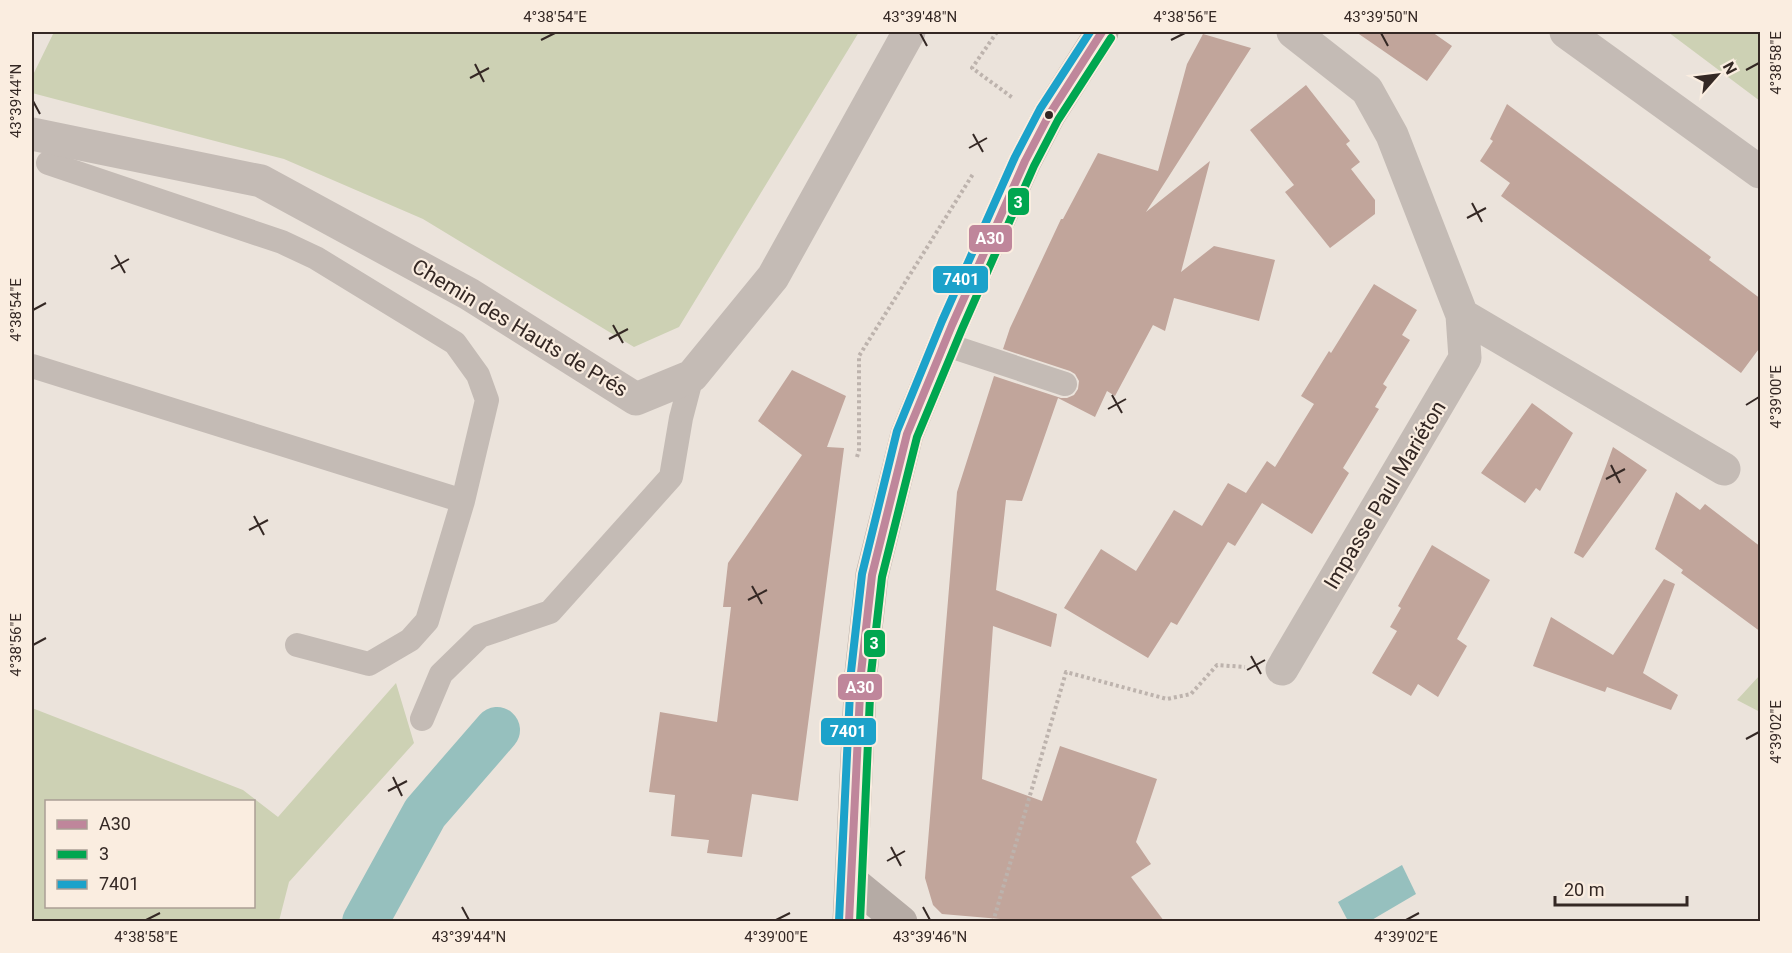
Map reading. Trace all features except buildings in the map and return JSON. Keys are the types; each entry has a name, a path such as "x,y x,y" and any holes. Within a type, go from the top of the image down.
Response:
{"main road":[{"path":"849,921 861,673 872,575 907,434 1025,161 1050,115 1102,32"},
{"path":"851,881 901,921"}],"street":[{"name":"Chemin des Hauts de Prés","path":"32,134 261,181 469,294 636,399 692,376 772,277 909,32"},
{"name":"Impasse Paul Mariéton","path":"1282,669 1465,358 1462,315 1392,135 1367,90 1293,32"},
{"path":"1566,32 1761,172"},
{"path":"1462,315 1724,468"}],"lane":[{"path":"48,163 282,242 315,258 455,343 478,375 487,400 464,501 427,621 410,640 369,663 297,645"},
{"path":"944,344 1065,384"},
{"path":"32,366 464,501"},
{"path":"422,719 441,674 480,636 550,612 671,477 681,418 692,376"}],"path":[{"path":"997,32 972,68 1018,102"},
{"path":"856,462 859,450 859,356 975,170"},
{"path":"993,921 1066,672 1167,699 1191,694 1217,664 1282,669"}],"green space":[{"path":"54,32 859,32 679,327 634,347 423,219 284,159 32,93 32,77"},
{"path":"1668,32 1760,32 1760,101"},
{"path":"1760,675 1760,712 1737,700"},
{"path":"396,683 414,743 289,882 279,921 32,921 32,708 243,790 278,817"}],"water":[{"path":"1402,865 1416,894 1370,921 1348,921 1338,902"}],"waterway":[{"path":"365,922 425,813 497,730"}],"transit line":[{"name":"7401","path":"839,921 851,672 862,574 897,431 942,321 1015,157 1040,109 1090,32"},
{"name":"A30","path":"849,922 861,673 872,575 907,434 952,325 1025,161 1049,115 1102,32"},
{"name":"3","path":"860,922 871,674 882,577 917,437 1034,166 1058,120 1111,38"}]}
